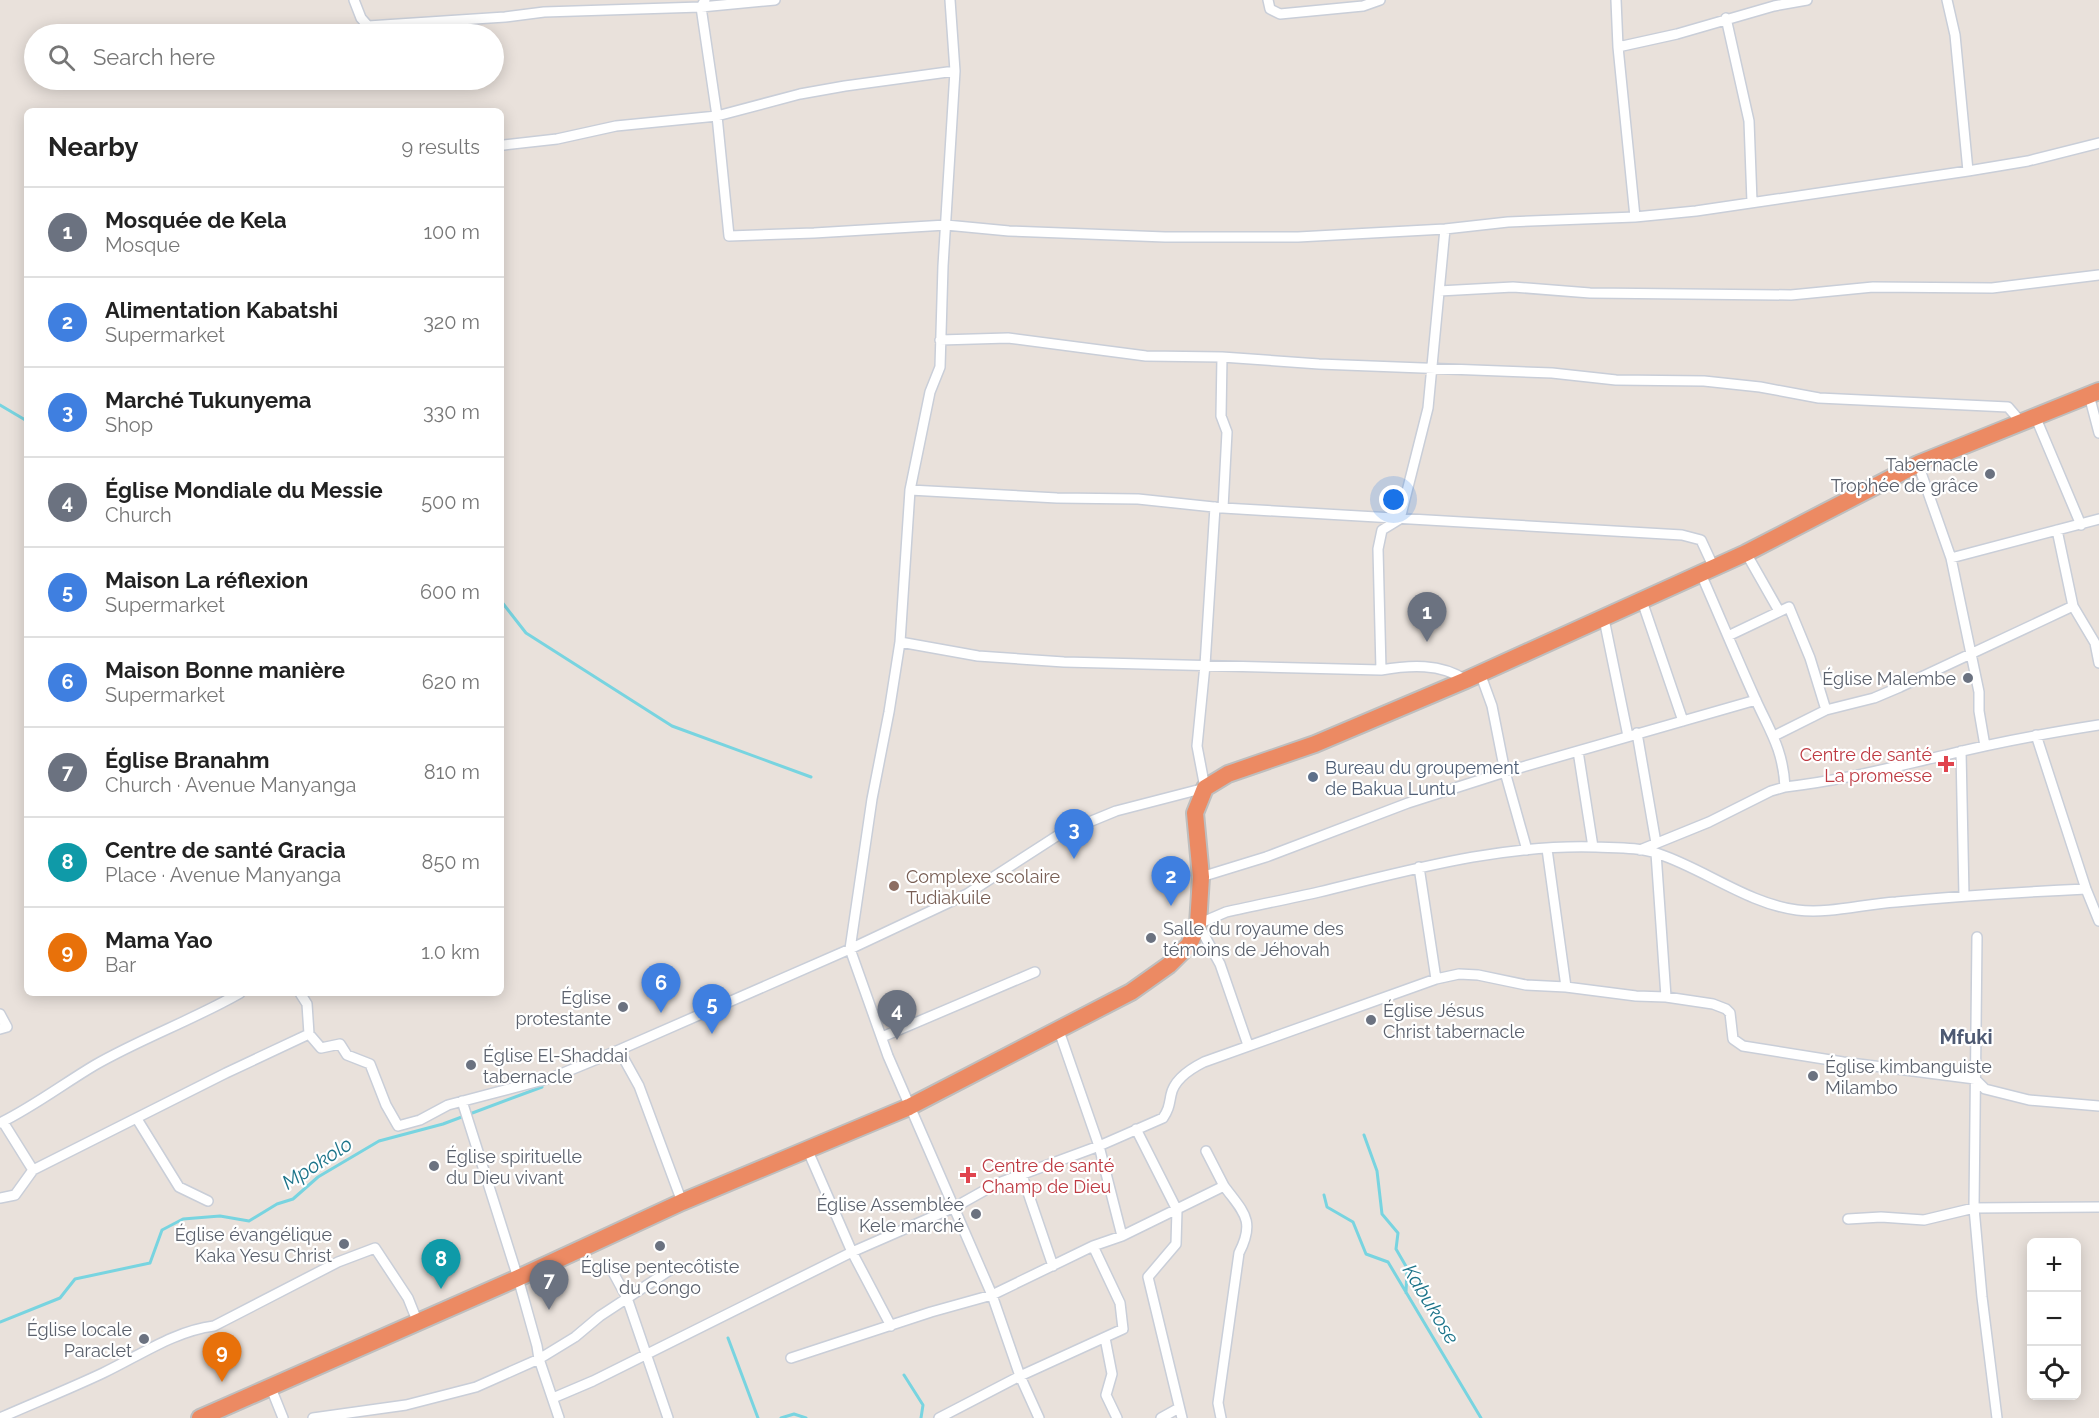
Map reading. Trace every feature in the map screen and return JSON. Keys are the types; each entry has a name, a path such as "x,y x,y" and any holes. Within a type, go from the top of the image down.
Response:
{"highway":[{"path":"200,1418 418,1323 682,1202 909,1107 1131,992 1169,965 1189,945 1198,924 1201,877 1196,813 1205,788 1228,774 1315,744 1473,677 1746,553 1918,464 2094,393"}],"street":[{"path":"354,0 366,24"},
{"path":"398,24 544,12 775,0"},
{"path":"950,0 955,71 940,367 930,393 910,490 900,642 872,799 850,949 888,1056 992,1295 1020,1376 1039,1418"},
{"path":"1268,0 1270,9 1280,14 1363,6 1380,0"},
{"path":"1616,0 1618,47 1635,217"},
{"path":"1618,47 1677,34 1774,6 1807,0"},
{"path":"1947,0 1955,35 1968,171"},
{"path":"703,4 729,236 946,225 1009,231 1165,237 1298,237 1445,229 1508,222 1635,217 1696,211 1968,171 2028,161 2099,143"},
{"path":"1726,18 1749,121 1752,202"},
{"path":"504,145 557,139 616,126 717,116 800,94 955,71"},
{"path":"1381,670 1378,549 1382,530 1400,519 1428,408 1445,229"},
{"path":"1439,291 1513,286 1590,293 1791,295 1873,287 1992,288 2099,275"},
{"path":"940,340 1008,338 1146,356 1222,357 1319,364 1552,373 1616,380 1704,381 1760,387 1819,398 2008,407 2028,419 2081,525"},
{"path":"302,996 307,1004 309,1034 321,1048 340,1044 348,1056 370,1064 386,1105 398,1126 420,1120 448,1105 551,1078 619,1050 850,949 967,894 1060,834 1116,811 1205,788 1197,746 1227,432 1221,416 1222,357"},
{"path":"2094,393 2099,433"},
{"path":"1918,464 1951,558 1980,692 1979,711 1985,746"},
{"path":"910,490 1057,498 1138,499 1219,508 1682,535 1701,540 1728,636 1755,700 1774,736 1784,772 1785,787"},
{"path":"1951,558 2099,519"},
{"path":"2057,530 2073,606 2095,643 2099,663"},
{"path":"1746,553 1779,611"},
{"path":"1642,601 1683,721"},
{"path":"1774,736 1826,710 1874,698 1928,675 1971,652 2073,606"},
{"path":"1728,636 1789,607 1810,658 1826,710"},
{"path":"1604,619 1633,734 1656,848 1666,997"},
{"path":"900,642 978,656 1064,662 1381,670 1424,666 1473,677 1492,706 1505,772 1527,850"},
{"path":"1201,877 1266,857 1408,803 1505,772 1755,700"},
{"path":"1248,1045 1220,964 1198,924 1226,912 1419,867 1473,857 1547,849 1593,847 1640,850 1656,848 1771,791 1785,787 1815,784 2036,735 2099,725"},
{"path":"2036,735 2086,889 2099,918"},
{"path":"1578,751 1593,847"},
{"path":"1961,751 1964,896"},
{"path":"1656,848 1733,889 1795,910 1820,911 1964,896 2086,889"},
{"path":"1547,849 1566,987"},
{"path":"1419,867 1436,979"},
{"path":"1977,937 1974,1209 1997,1418"},
{"path":"882,1037 1035,972"},
{"path":"552,1398 593,1381 852,1252 955,1207 996,1184 1099,1146 1163,1118 1170,1109 1171,1093 1178,1080 1194,1067 1248,1045 1436,979 1459,974 1478,975 1526,985 1666,997 1713,1004 1730,1013 1734,1039 1743,1046 1975,1079 1985,1089 2029,1101 2099,1106"},
{"path":"33,1170 1,1123 95,1065 235,996"},
{"path":"0,1014 7,1027 0,1029"},
{"path":"1058,1029 1099,1146 1122,1236"},
{"path":"0,1198 15,1194 33,1170 309,1034"},
{"path":"619,1050 639,1086 682,1202"},
{"path":"462,1101 518,1278 537,1346 538,1359 559,1418"},
{"path":"136,1119 179,1187 208,1201"},
{"path":"1137,1129 1176,1210 1176,1244 1148,1277 1181,1413 1161,1418"},
{"path":"808,1151 852,1252 891,1326"},
{"path":"1206,1151 1224,1185 1246,1216 1247,1237 1239,1253 1218,1403 1221,1418"},
{"path":"1022,1175 1053,1266"},
{"path":"791,1358 992,1295 1093,1246 1122,1236 1224,1185"},
{"path":"1848,1219 1924,1220 1974,1209 2099,1207"},
{"path":"939,1418 1020,1376 1123,1329 1120,1303 1093,1246"},
{"path":"0,1418 104,1373 161,1344 197,1329 214,1326 338,1262 375,1248 408,1298 418,1323"},
{"path":"313,1418 406,1405 476,1387 538,1359 575,1337 600,1316 673,1268"},
{"path":"614,1274 627,1298 668,1418"},
{"path":"1105,1338 1112,1374 1106,1395 1117,1418"},
{"path":"271,1388 283,1418"}],"waterway":[{"path":"0,405 24,419"},
{"path":"504,605 526,633 672,726 811,777"},
{"name":"Mpokolo","path":"0,1322 60,1298 75,1279 150,1263 162,1230 183,1219 220,1216 249,1221 277,1204 293,1199 318,1177 379,1141 443,1124 542,1087"},
{"path":"1364,1135 1377,1171 1382,1214 1398,1233 1396,1249 1407,1268 1406,1293"},
{"name":"Kabukose","path":"1324,1195 1327,1207 1353,1222 1366,1254 1388,1262 1481,1418"},
{"path":"728,1338 758,1418"},
{"path":"904,1375 923,1405 921,1418"},
{"path":"781,1418 794,1414 806,1418"}],"place":[{"name":"Tabernacle Trophée de grâce","path":"1990,474"},
{"name":"Mosquée de Kela","path":"1427,642"},
{"name":"Église Malembe","path":"1968,678"},
{"name":"Centre de santé La promesse","path":"1946,764"},
{"name":"Bureau du groupement de Bakua Luntu","path":"1313,777"},
{"name":"Marché Tukunyema","path":"1074,859"},
{"name":"Complexe scolaire Tudiakuile","path":"894,886"},
{"name":"Alimentation Kabatshi","path":"1171,906"},
{"name":"Salle du royaume des témoins de Jéhovah","path":"1151,938"},
{"name":"Église protestante","path":"623,1007"},
{"name":"Maison Bonne manière","path":"661,1013"},
{"name":"Église Jésus Christ tabernacle","path":"1371,1020"},
{"name":"Maison La réflexion","path":"712,1034"},
{"name":"Église Mondiale du Messie","path":"897,1040"},
{"name":"Église El-Shaddai tabernacle","path":"471,1065"},
{"name":"Église kimbanguiste Milambo","path":"1813,1076"},
{"name":"Église spirituelle du Dieu vivant","path":"434,1166"},
{"name":"Centre de santé Champ de Dieu","path":"968,1175"},
{"name":"Église Assemblée Kele marché","path":"976,1214"},
{"name":"Église évangélique Kaka Yesu Christ","path":"344,1244"},
{"name":"Église pentecôtiste du Congo","path":"660,1246"},
{"name":"Centre de santé Gracia","path":"441,1289"},
{"name":"Église Branahm","path":"549,1310"},
{"name":"Église locale Paraclet","path":"144,1339"},
{"name":"Mama Yao","path":"222,1382"}],"district":[{"name":"Mfuki","path":"1966,1037"}]}
